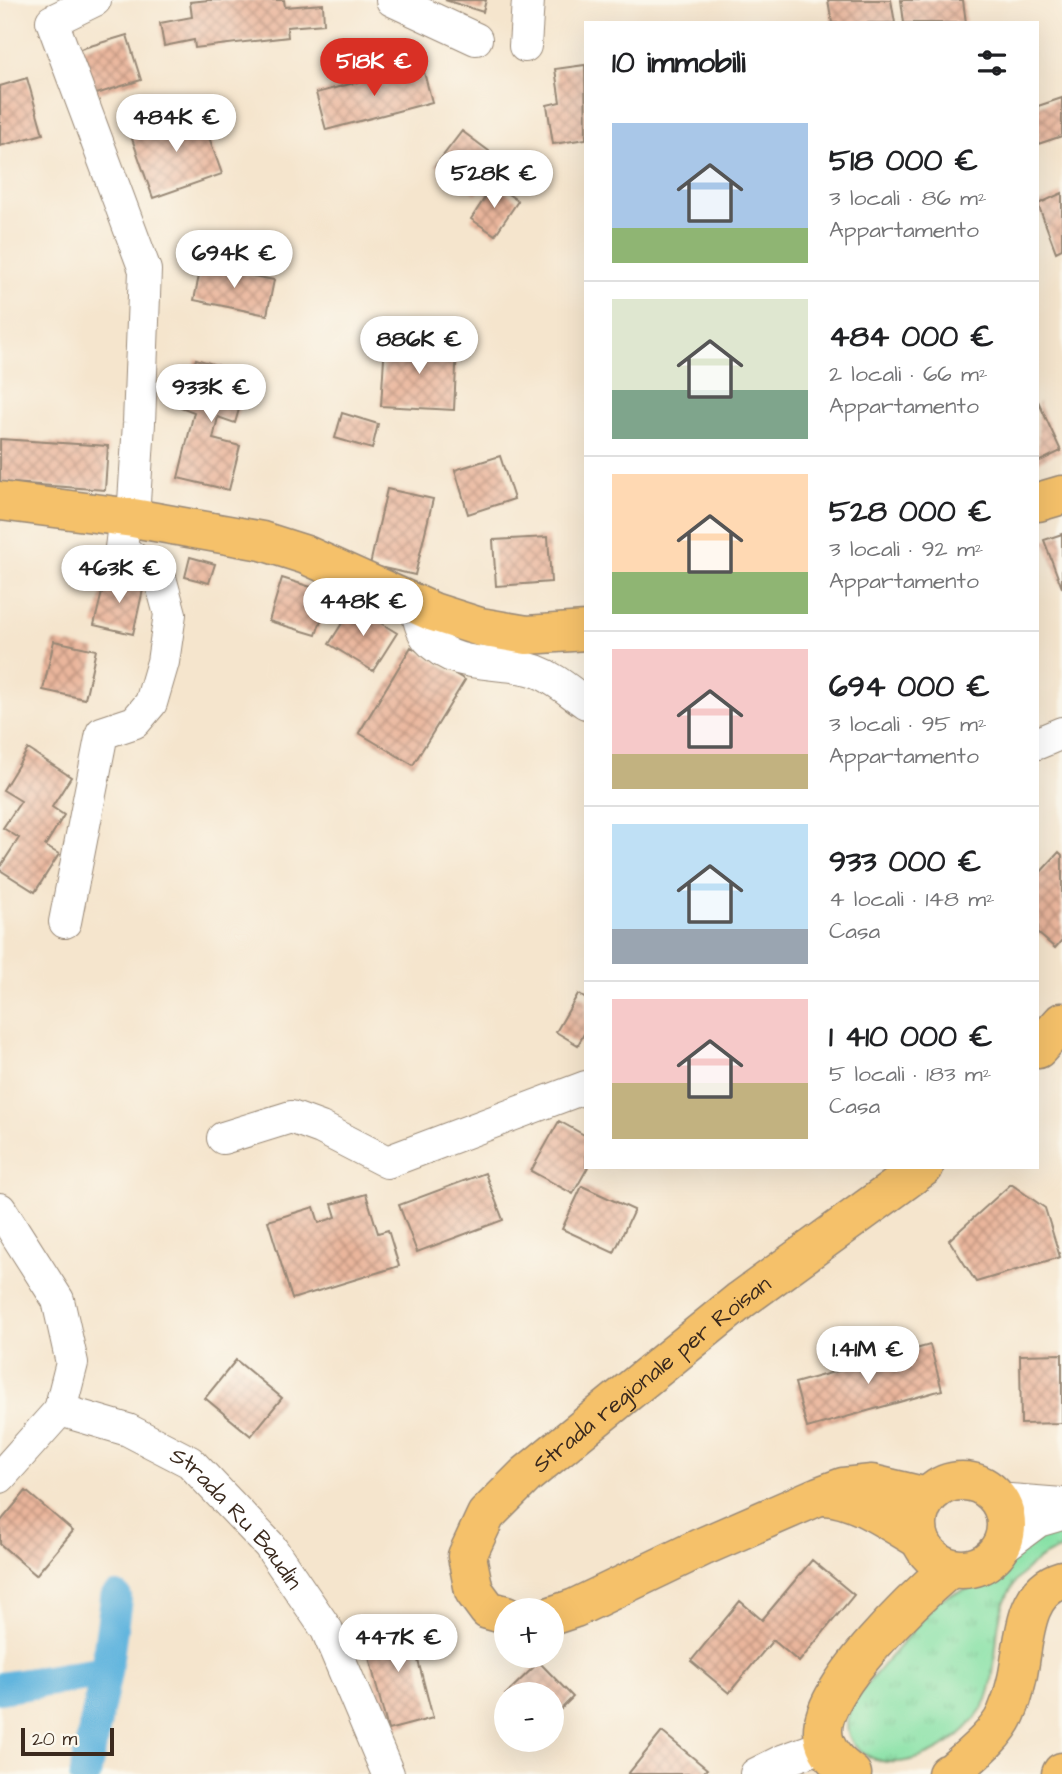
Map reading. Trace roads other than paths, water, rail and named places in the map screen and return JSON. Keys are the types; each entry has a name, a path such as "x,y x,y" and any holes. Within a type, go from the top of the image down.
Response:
{"main road":[{"path":"1039,502 1062,495"},
{"path":"0,502 133,518 262,541 306,555 433,612 480,627 527,635 584,631"},
{"path":"1039,1048 1062,1022"},
{"name":"Strada regionale per Roisan","path":"494,1612 488,1610 474,1591 467,1556 486,1515 526,1475 741,1300 921,1169"},
{"path":"819,1496 833,1496 867,1508 930,1551 968,1569 986,1563 999,1550 1006,1525 1004,1511 998,1499 983,1486 963,1480 943,1484 926,1497 918,1517 930,1551"},
{"path":"564,1612 690,1553 844,1487 872,1484 926,1497"},
{"path":"852,1774 837,1764 826,1745 822,1731 827,1713 837,1690 883,1632 909,1568 930,1551"},
{"path":"947,1774 979,1749 1005,1716 1017,1682 1023,1634 1033,1605 1044,1591 1062,1580"}],"street":[{"path":"65,922 102,733 135,722 151,703 163,662 170,614 159,574 121,548 123,532 133,518 145,270 52,21 95,0"},
{"path":"392,0 475,39"},
{"path":"525,46 528,0"},
{"path":"415,604 426,638 444,653 466,660 534,670 584,702"},
{"path":"1039,743 1062,733"},
{"path":"223,1138 291,1117 321,1128 387,1162 584,1088"},
{"path":"0,1209 58,1300 72,1363 60,1410 0,1477"},
{"name":"Strada Ru Baudin","path":"60,1410 128,1430 190,1462 269,1545 327,1630 388,1774"},
{"path":"998,1499 1062,1504"},
{"path":"999,1550 1038,1521 1062,1514"},
{"path":"756,1774 826,1745"}],"waterway":[{"path":"85,1774 106,1672 116,1598"},
{"path":"0,1688 106,1672"}]}
